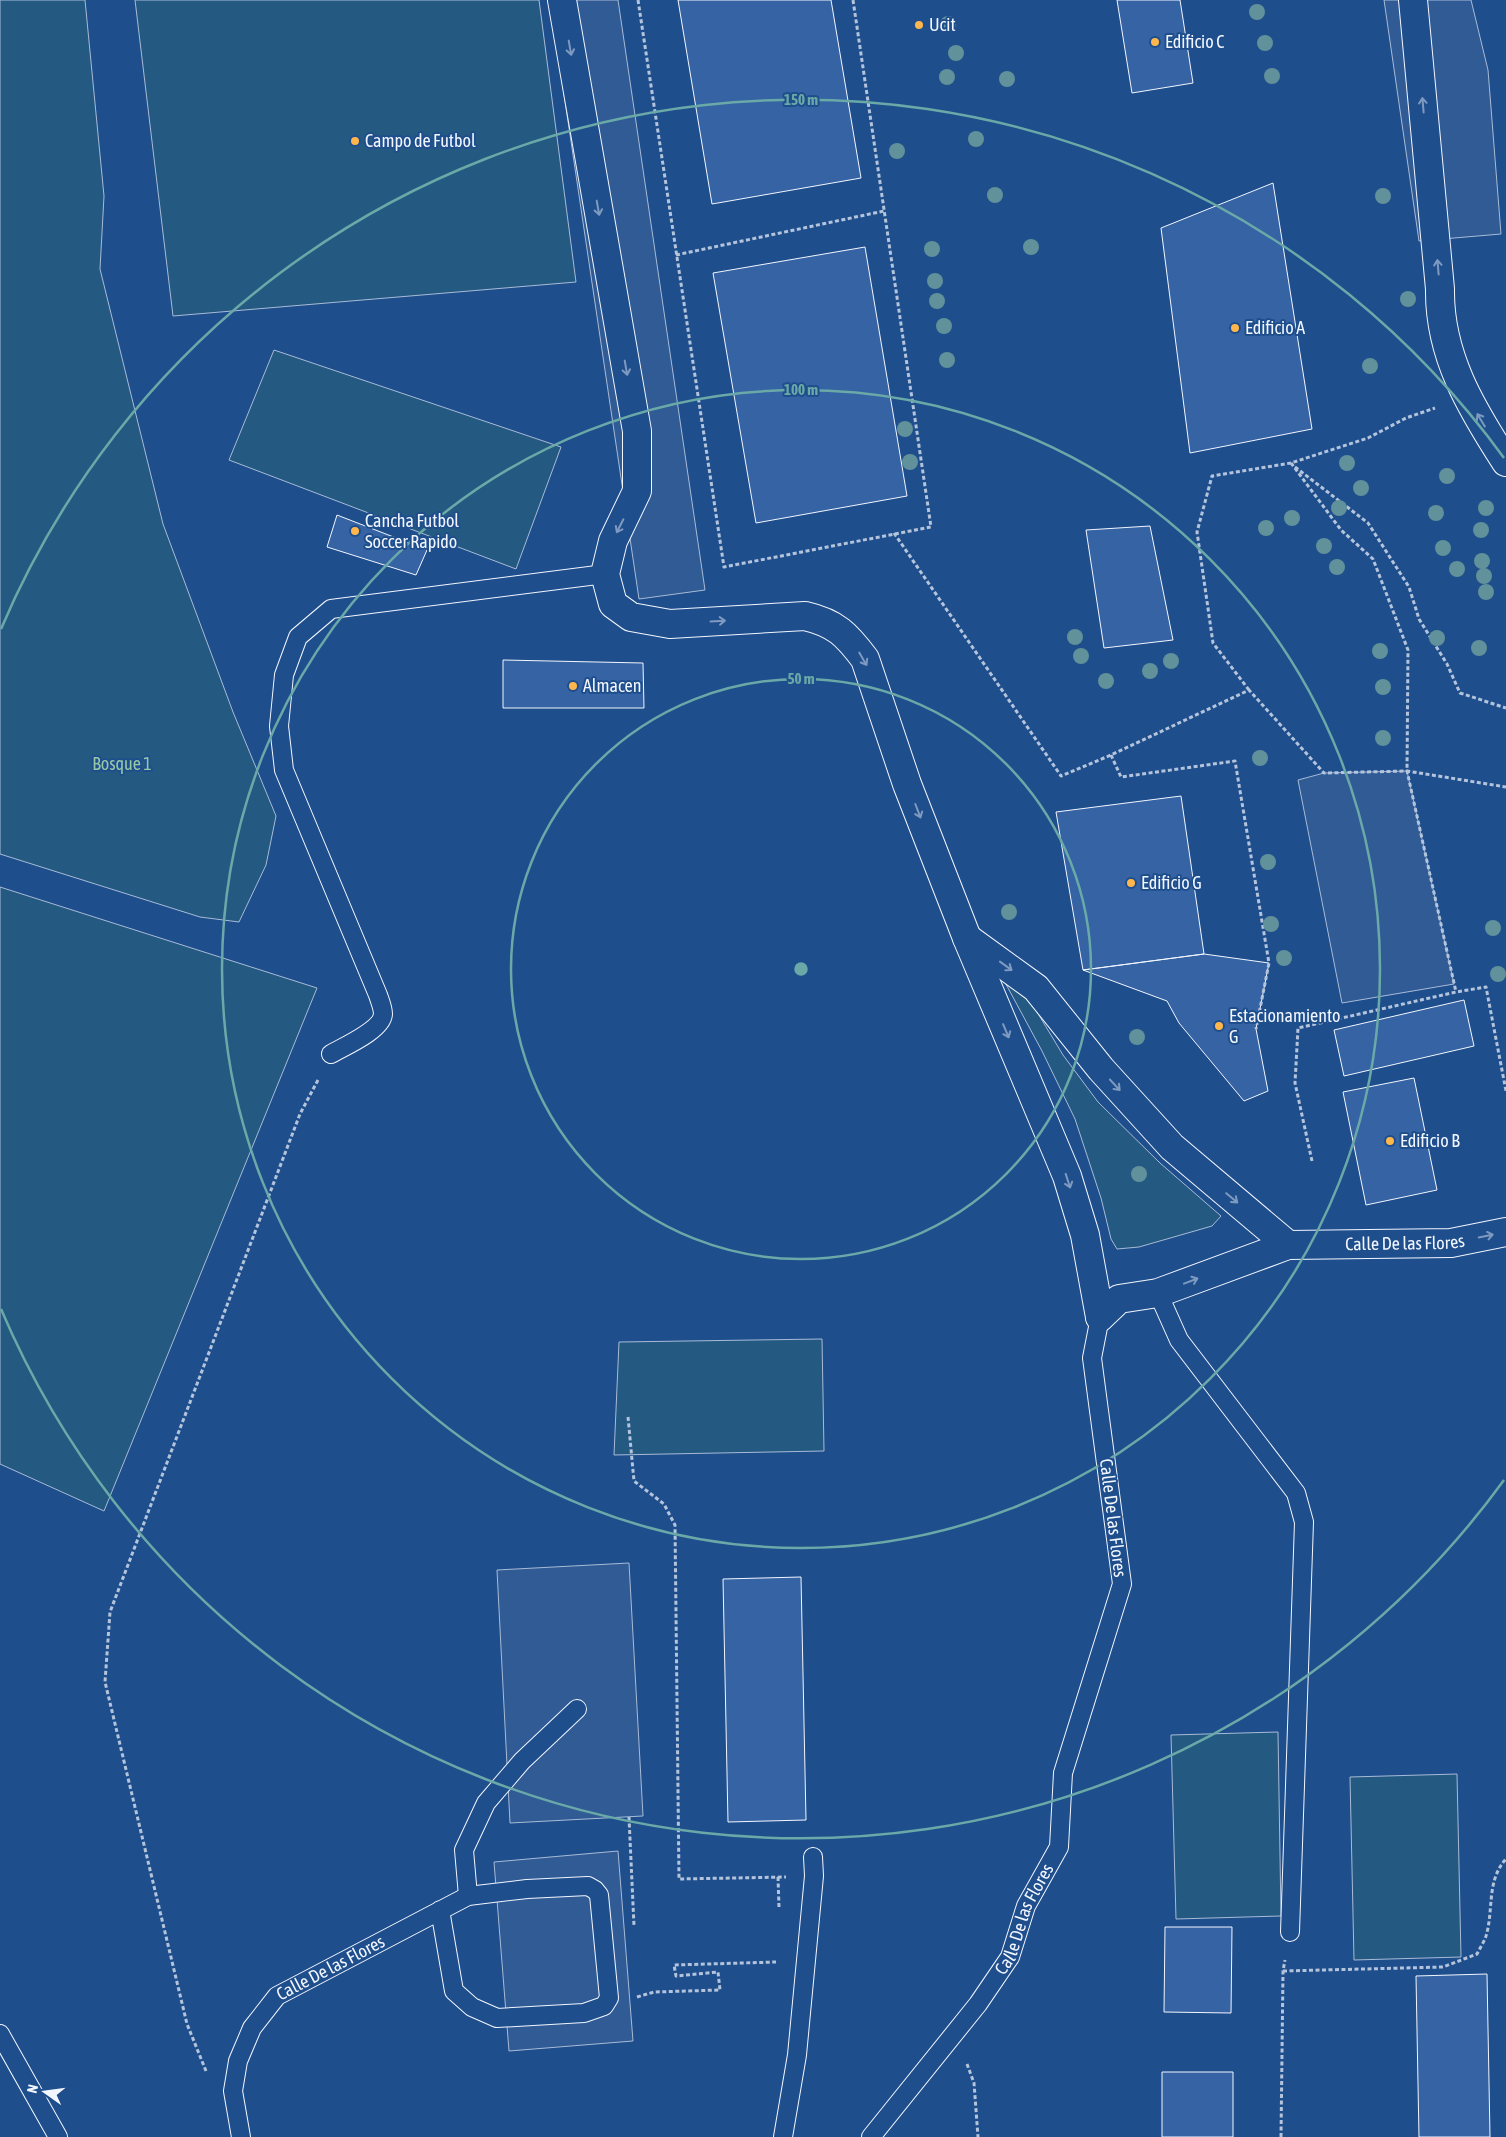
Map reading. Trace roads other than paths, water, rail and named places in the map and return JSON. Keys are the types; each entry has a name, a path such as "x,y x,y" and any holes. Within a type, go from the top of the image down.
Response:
{"street":[{"path":"562,0 637,431 638,491 612,541 605,574 613,604 631,617 670,624 805,616 827,621 853,644 865,659 907,784 967,938 1067,1176 1085,1236 1100,1318"},
{"path":"1413,0 1440,289 1440,311 1446,340 1462,389 1506,462"},
{"path":"967,938 1036,988 1101,1070 1172,1147 1288,1245"},
{"name":"Calle De las Flores","path":"1100,1318 1119,1299 1158,1293 1288,1245 1451,1243 1506,1232"}],"lane":[{"path":"331,1054 374,1029 380,1024 383,1013 378,995 284,770 279,726 284,675 298,637 331,609 605,574"},
{"path":"1158,1293 1179,1340 1296,1493 1304,1522 1290,1932"},
{"name":"Calle De las Flores","path":"871,2137 978,2004 1010,1957 1026,1906 1059,1847 1062,1774 1122,1584 1092,1358 1100,1318"},
{"path":"468,1896 464,1850 486,1803 522,1761 577,1709"},
{"path":"783,2137 797,2055 814,1876 813,1857"},
{"path":"588,1886 595,1890 599,1896 609,1998 604,2006 584,2013 497,2018 472,2007 454,1991 440,1910 468,1896 528,1889 588,1886"},
{"name":"Calle De las Flores","path":"241,2137 232,2091 238,2061 252,2028 277,1996 440,1910"},
{"path":"0,2034 58,2137"}],"place":[{"name":"Ucit","path":"919,25"},
{"name":"Edificio C","path":"1155,42"},
{"name":"Campo de Futbol","path":"355,141"},
{"name":"Edificio A","path":"1235,328"},
{"name":"Cancha Futbol Soccer Rapido","path":"355,531"},
{"name":"Almacen","path":"573,686"},
{"name":"Edificio G","path":"1131,883"},
{"name":"Estacionamiento G","path":"1219,1026"},
{"name":"Edificio B","path":"1390,1141"}],"park label":[{"name":"Bosque 1","path":"122,764"}]}
